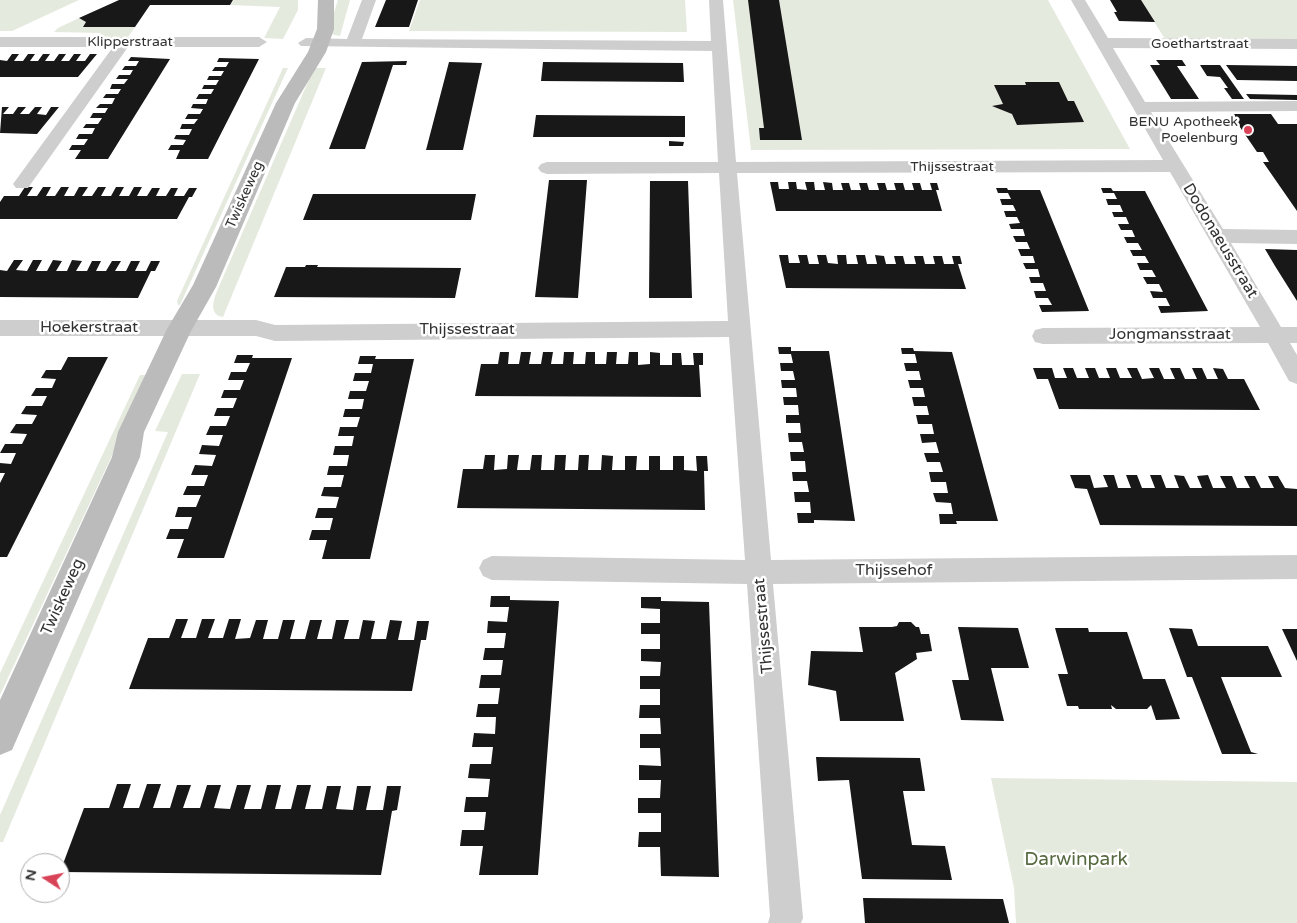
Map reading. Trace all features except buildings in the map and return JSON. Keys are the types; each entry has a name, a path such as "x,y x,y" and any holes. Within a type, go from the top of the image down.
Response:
{"main road":[{"name":"Twiskeweg","path":"0,738 126,457 146,432 204,287 286,103 298,87 313,43 327,20 326,2"}],"street":[{"path":"353,42 369,0"},
{"name":"Thijssestraat","path":"716,0 739,329 787,918 784,923"},
{"name":"Dodonaeusstraat","path":"1078,0 1142,107 1174,166 1218,236 1297,375"},
{"name":"Klipperstraat","path":"0,42 259,42"},
{"path":"22,184 124,42"},
{"path":"313,43 719,46"},
{"name":"Goethartstraat","path":"1102,43 1297,44"},
{"path":"1142,107 1297,106"},
{"name":"Thijssestraat","path":"547,168 1174,166"},
{"path":"1218,236 1297,237"},
{"name":"Hoekerstraat","path":"0,328 187,329"},
{"name":"Thijssestraat","path":"187,329 256,328 275,332 739,329"},
{"name":"Jongmansstraat","path":"1043,336 1297,335"},
{"name":"Thijssehof","path":"492,568 759,572 1297,567"}],"green space":[{"path":"0,0 79,0 12,31 0,31"},
{"path":"234,0 298,0 298,10 283,39 264,38 280,7 230,5"},
{"path":"338,0 350,0 340,36 330,34 328,31"},
{"path":"420,0 685,0 687,32 409,31"},
{"path":"733,0 1048,0 1130,149 751,150"},
{"path":"1140,0 1297,0 1297,42 1167,42"},
{"path":"79,18 86,22 83,27 135,27 126,40 97,40 101,33 54,32 58,28"},
{"path":"283,68 288,68 180,305 178,305 177,301"},
{"path":"314,68 326,68 223,317 219,316 213,307 217,291"},
{"path":"182,374 200,374 3,842 0,842 0,815 168,432 155,431"},
{"path":"140,375 145,375 130,417 0,695 0,673"},
{"name":"Darwinpark","path":"991,778 1297,782 1297,923 1016,923 1014,888"}],"place":[{"name":"BENU Apotheek Poelenburg","path":"1248,130"}]}
